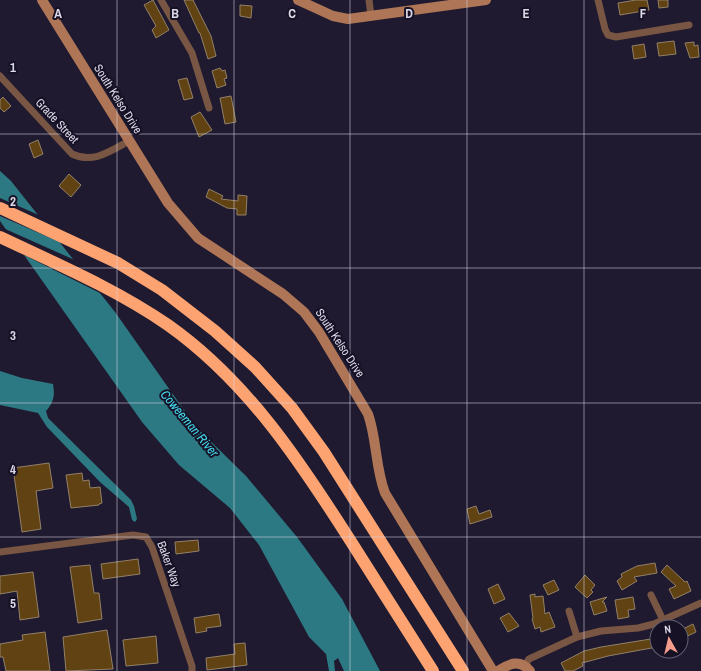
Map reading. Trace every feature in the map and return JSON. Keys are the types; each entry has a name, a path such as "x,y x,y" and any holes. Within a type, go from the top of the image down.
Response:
{"highway":[{"path":"0,208 118,263 162,290 188,308 249,361 274,387 324,452 463,671"},
{"path":"0,237 123,297 169,326 205,355 244,394 278,432 306,471 433,671"}],"main road":[{"name":"South Kelso Drive","path":"42,0 168,203 190,230 198,238 283,294 304,312 319,332 368,414 372,425 378,471 385,493 493,671"},
{"path":"298,0 333,16 348,19 486,0"},
{"path":"498,671 515,662 528,668"}],"street":[{"path":"162,0 192,53 209,108"},
{"path":"369,0 371,16"},
{"path":"598,0 604,28 608,35 616,37 689,25"},
{"name":"Grade Street","path":"0,76 72,154 88,158 96,158 129,141"},
{"name":"Baker Way","path":"0,552 133,535 146,537 152,548 192,666 192,671"},
{"path":"652,594 663,619"},
{"path":"665,619 701,603"},
{"path":"569,611 577,637"},
{"path":"528,668 529,659 577,637 601,631 638,628 649,624"}],"water":[{"name":"Coweeman River","path":"0,171 11,181 115,312 196,427 246,476 297,537 342,599 380,671 344,671 338,658 334,661 335,671 329,671 326,654 309,637 259,545 230,508 179,465 142,422 0,221"},
{"path":"0,371 22,378 53,384 53,398 51,405 46,411 48,418 131,500 137,519 135,522 132,520 129,507 100,482 47,427 38,413 0,405"}],"pier":[{"path":"0,198 41,216 62,243 0,216"},
{"path":"3,228 77,261 104,295 22,254"}],"building":[{"path":"153,0 169,30 156,38 152,30 156,26 144,5"},
{"path":"184,0 193,0 211,36 216,56 208,59 200,33"},
{"path":"647,0 649,10 620,15 618,3"},
{"path":"658,0 668,0 668,7 659,8"},
{"path":"240,5 252,6 251,18 240,16"},
{"path":"674,41 676,54 659,56 657,43"},
{"path":"694,42 694,46 698,45 699,57 690,58 685,43"},
{"path":"644,44 646,57 634,59 632,46"},
{"path":"220,68 222,71 225,70 227,78 224,79 226,85 217,88 212,71"},
{"path":"187,78 193,98 184,100 178,80"},
{"path":"231,96 236,122 225,124 220,98"},
{"path":"3,97 11,106 4,112 0,108 0,100"},
{"path":"200,112 212,130 199,137 191,117"},
{"path":"38,140 43,154 34,158 29,144"},
{"path":"69,174 81,185 71,197 59,186"},
{"path":"209,189 223,196 221,199 238,201 238,195 247,196 246,215 237,215 237,209 227,208 206,197"},
{"path":"49,463 53,488 36,491 41,529 22,532 13,468"},
{"path":"82,473 83,481 89,480 90,488 100,487 102,503 99,505 71,508 66,475"},
{"path":"476,506 479,514 490,510 492,517 470,524 467,509"},
{"path":"198,540 199,551 176,554 175,542"},
{"path":"138,559 140,574 103,579 101,564"},
{"path":"655,563 657,573 634,577 637,581 622,590 617,581 622,577 621,574 637,566"},
{"path":"90,565 94,593 99,593 102,619 78,623 70,567"},
{"path":"667,565 685,582 687,581 691,591 674,599 669,589 676,586 661,572"},
{"path":"33,572 39,617 20,620 17,591 0,594 0,576"},
{"path":"585,575 595,585 591,590 593,592 587,598 575,587"},
{"path":"554,580 559,590 548,595 543,585"},
{"path":"498,584 505,599 494,604 488,589"},
{"path":"535,594 535,597 543,596 545,614 549,612 555,627 541,632 540,627 535,629 532,619 530,595"},
{"path":"607,597 602,602 604,602 607,611 594,615 590,602"},
{"path":"633,597 635,609 628,610 629,617 618,619 615,600"},
{"path":"509,613 519,626 508,632 500,618"},
{"path":"219,614 221,626 206,628 207,631 196,633 194,618"},
{"path":"693,624 696,632 689,635 689,626"},
{"path":"107,630 113,669 66,671 63,637"},
{"path":"45,632 50,671 6,671 3,657 0,657 0,644 23,640 22,635"},
{"path":"156,636 158,663 126,666 123,640"},
{"path":"649,639 649,648 608,656 582,663 583,666 573,671 565,671 561,663 584,651"},
{"path":"245,643 247,665 207,670 206,658 235,654 234,644"}]}
